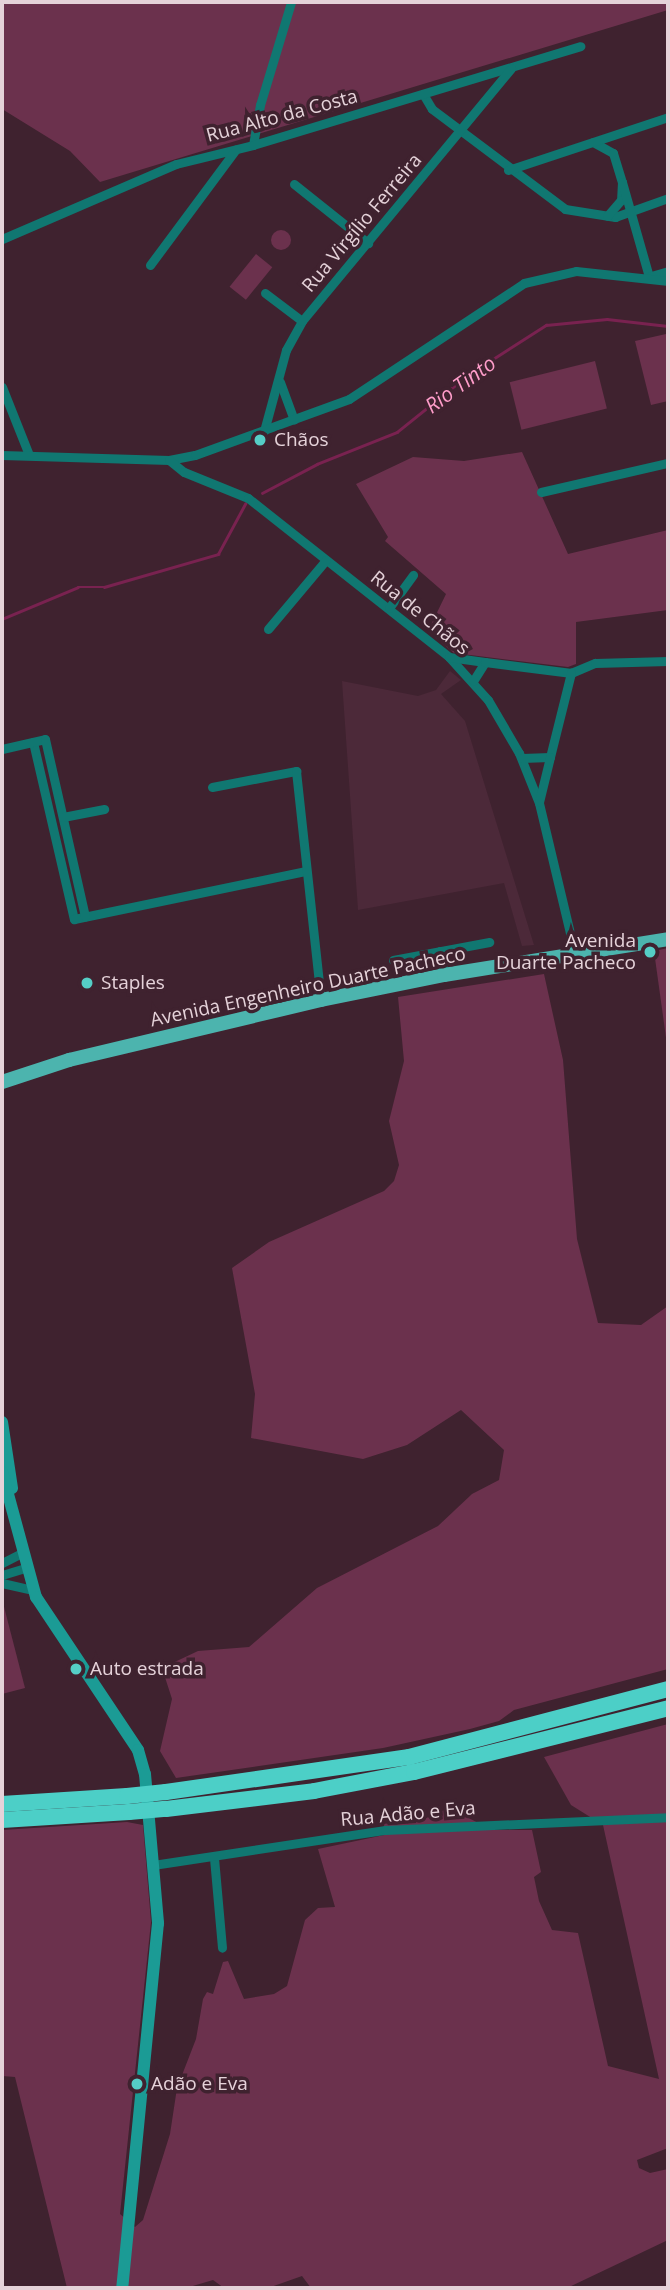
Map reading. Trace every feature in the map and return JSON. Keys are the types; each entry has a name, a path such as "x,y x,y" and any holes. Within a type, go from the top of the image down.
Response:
{"highway":[{"path":"2,1820 128,1804 166,1792 408,1757 668,1689"},
{"path":"2,1804 128,1804 166,1810 314,1791 414,1772 668,1708"}],"main road":[{"name":"Avenida Engenheiro Duarte Pacheco","path":"2,1082 69,1060 321,1000 444,975 668,939"},
{"path":"2,1422 13,1517"},
{"path":"2,1472 25,1568 33,1590 60,1639 138,1751 145,1774 158,1923 122,2288"}],"street":[{"path":"253,145 260,105 291,2"},
{"name":"Rua Alto da Costa","path":"2,240 128,182 579,46"},
{"name":"Rua Virgílio Ferreira","path":"264,432 280,382 286,351 302,321 512,67"},
{"path":"479,77 485,81 489,96"},
{"path":"423,94 432,109 508,170 565,209 607,216 632,213 668,198"},
{"path":"508,170 668,117"},
{"path":"613,153 619,133"},
{"path":"588,142 600,142 613,153 649,277"},
{"path":"150,265 236,149"},
{"path":"607,216 621,200 622,183"},
{"path":"295,184 368,243"},
{"path":"3,456 169,460 264,432 349,399 524,283 576,271 668,281"},
{"path":"649,277 668,271"},
{"path":"265,293 302,321"},
{"path":"280,382 294,420"},
{"path":"2,387 29,455"},
{"name":"Rua de Chãos","path":"169,460 184,472 248,498 389,608 449,657 473,681 522,758 539,803 575,954"},
{"path":"541,492 668,463"},
{"path":"268,629 326,560"},
{"path":"389,608 413,575"},
{"path":"449,657 571,673 595,663 668,661"},
{"path":"473,681 485,662"},
{"path":"539,803 571,673"},
{"path":"2,749 45,739 85,916"},
{"path":"33,742 74,919 306,870"},
{"path":"522,758 550,757"},
{"path":"212,787 296,771 321,1000"},
{"path":"63,817 104,809"},
{"path":"393,960 489,942"},
{"path":"440,951 444,975"},
{"path":"2,1563 22,1553"},
{"path":"2,1575 25,1568"},
{"path":"2,1583 33,1590"},
{"name":"Rua Adão e Eva","path":"153,1865 214,1858 386,1830 668,1817"},
{"path":"214,1858 222,1948"}],"shaded area":[{"path":"2,2 668,2 668,10 100,182 70,151 2,109"},
{"path":"281,230 288,233 291,240 288,247 281,250 274,247 271,240 274,233"},
{"path":"256,254 272,267 246,300 230,287"},
{"path":"666,334 668,401 651,405 635,341"},
{"path":"595,361 607,409 521,430 510,382"},
{"path":"522,452 568,554 668,530 668,610 576,622 576,664 568,667 454,653 428,631 446,594 385,541 388,537 356,484 413,457 464,461"},
{"path":"450,671 461,680 441,694 465,721 534,945 522,946 504,883 358,910 342,681 418,696 436,690"},
{"path":"668,948 668,1052 654,951"},
{"path":"544,974 563,1060 577,1239 598,1323 641,1325 668,1306 668,1669 514,1710 499,1721 470,1729 383,1748 176,1778 160,1751 172,1699 162,1668 198,1651 249,1647 317,1588 438,1526 472,1494 499,1480 504,1450 461,1410 407,1445 363,1459 251,1438 255,1394 232,1268 269,1242 384,1191 394,1181 399,1165 389,1121 404,1061 398,997"},
{"path":"2,1599 25,1688 2,1694"},
{"path":"668,1724 668,2148 637,2160 639,2168 650,2173 668,2169 668,2240 567,2288 311,2288 302,2276 268,2288 224,2288 213,2280 186,2288 67,2288 15,2077 2,2076 2,1830 127,1822 143,1825 151,1922 120,2214 135,2227 143,2220 170,2134 177,2088 196,2039 203,1999 207,1992 213,1994 223,1962 228,1961 244,1999 274,1994 287,1986 305,1920 318,1908 335,1907 318,1849 389,1834 383,1824 424,1819 449,1808 492,1830 532,1830 541,1872 534,1877 539,1901 552,1930 578,1933 608,2066 659,2079 603,1825 571,1805 544,1757"}],"waterway":[{"name":"Rio Tinto","path":"262,493 317,464 397,432 468,375 546,325 607,319 668,326"},
{"name":"Rio Tinto","path":"2,619 78,587 104,587 218,554 245,504"}],"place":[{"name":"Chãos","path":"260,440"},
{"name":"Avenida Duarte Pacheco","path":"650,952"},
{"name":"Staples","path":"87,983"},
{"name":"Auto estrada","path":"76,1669"},
{"name":"Adão e Eva","path":"137,2084"}]}
